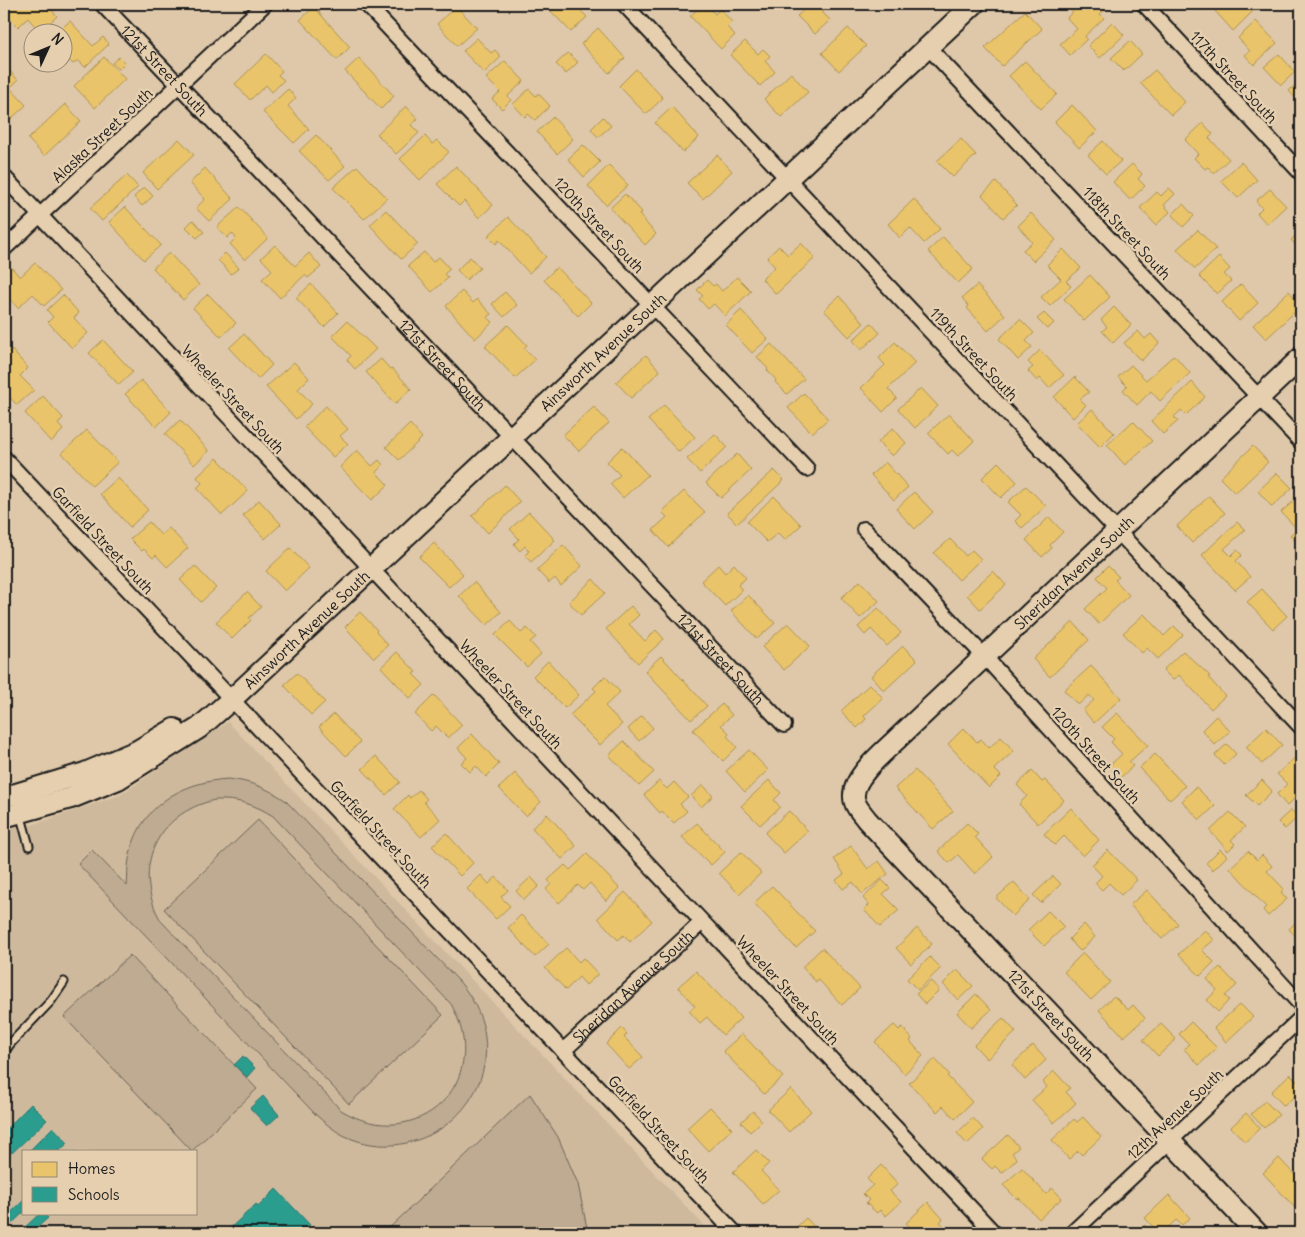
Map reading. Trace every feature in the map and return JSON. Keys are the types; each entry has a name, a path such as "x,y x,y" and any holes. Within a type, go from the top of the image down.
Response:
{"street":[{"name":"121st Street South","path":"102,4 784,725"},
{"name":"Alaska Street South","path":"4,249 265,4"},
{"name":"120th Street South","path":"366,4 807,469"},
{"name":"119th Street South","path":"624,4 1301,727"},
{"name":"Ainsworth Avenue South","path":"12,815 71,798 118,779 199,728 974,4"},
{"name":"117th Street South","path":"1144,4 1301,173"},
{"name":"118th Street South","path":"928,47 1301,442"},
{"name":"Wheeler Street South","path":"4,177 994,1233"},
{"name":"Sheridan Avenue South","path":"854,791 858,781 874,761 1301,358"},
{"name":"Garfield Street South","path":"4,458 735,1233"},
{"name":"120th Street South","path":"864,529 984,656 1301,1004"},
{"name":"Ainsworth Avenue South","path":"4,796 86,773 137,751 200,713 232,699"},
{"name":"121st Street South","path":"854,791 856,806 867,820 1257,1233"},
{"name":"Sheridan Avenue South","path":"563,1051 702,922"},
{"name":"12th Avenue South","path":"1072,1233 1301,1018"}],"lane":[{"path":"12,815 30,846"},
{"path":"4,1053 10,1044 51,1001 64,982"}],"shaded area":[{"path":"228,722 711,1233 4,1233 4,828 32,825 120,795"},
{"path":"228,779 244,781 272,792 285,800 466,990 482,1022 486,1052 480,1079 468,1103 449,1123 426,1137 399,1144 371,1144 343,1135 332,1128 316,1115 78,864 92,850 127,886 128,862 134,841 141,825 151,812 178,792 210,781","holes":["215,800 231,800 245,803 273,816 451,1004 462,1033 463,1060 456,1084 441,1104 421,1117 396,1124 369,1122 341,1110 161,921 152,901 148,882 149,863 155,846 164,830 177,817 195,807"]},
{"path":"258,820 443,1015 349,1104 164,909"},
{"path":"130,955 257,1089 191,1150 64,1017"},
{"path":"530,1094 558,1137 578,1184 588,1233 384,1233"}],"building: Homes":[{"path":"8,4 46,4 57,16 51,22 31,22 28,18 18,27 4,13 4,8"},
{"path":"544,4 574,4 587,17 571,32"},
{"path":"703,4 715,14 720,9 732,22 727,27 735,35 721,49 690,16"},
{"path":"810,4 814,4 830,20 815,34 797,16"},
{"path":"1071,4 1099,4 1105,10 1100,14 1104,18 1085,36 1087,39 1070,55 1060,44 1077,29 1067,18 1075,9"},
{"path":"1223,4 1248,4 1254,10 1233,31 1215,11"},
{"path":"456,6 477,28 457,46 437,24"},
{"path":"314,7 350,47 337,60 300,20"},
{"path":"1025,11 1042,29 1002,66 985,48"},
{"path":"1256,21 1277,43 1254,65 1245,55 1250,51 1238,38"},
{"path":"1112,22 1124,35 1100,58 1088,46"},
{"path":"72,23 93,46 103,37 109,44 85,67 78,60 73,64"},
{"path":"598,28 625,58 609,73 581,44"},
{"path":"848,28 866,46 839,71 822,53"},
{"path":"477,38 491,53 495,50 501,57 484,73 463,51"},
{"path":"745,41 758,54 763,49 770,56 765,61 775,72 760,86 730,55"},
{"path":"1130,41 1142,54 1124,71 1111,58"},
{"path":"568,53 578,62 566,74 556,64"},
{"path":"266,54 282,71 278,75 284,80 272,92 266,85 250,100 235,84"},
{"path":"1279,54 1295,72 1281,85 1264,67"},
{"path":"104,57 125,79 95,108 74,86"},
{"path":"119,57 125,63 119,69 112,63"},
{"path":"359,58 394,96 381,109 345,71"},
{"path":"505,61 524,81 508,96 511,100 502,109 492,99 500,92 486,78"},
{"path":"1025,61 1057,94 1041,109 1009,76"},
{"path":"4,65 18,80 10,88 26,105 10,120 4,114"},
{"path":"636,69 663,98 646,114 619,86"},
{"path":"1155,70 1185,102 1171,115 1140,83"},
{"path":"791,73 808,92 781,117 764,99"},
{"path":"1301,79 1301,104 1289,91"},
{"path":"288,89 296,98 288,106 309,129 294,143 263,112"},
{"path":"529,89 536,96 538,93 550,106 535,120 528,114 525,117 513,104"},
{"path":"65,104 81,121 44,156 28,139"},
{"path":"1072,105 1097,131 1079,148 1055,122"},
{"path":"406,106 418,119 411,125 419,133 396,154 377,134"},
{"path":"672,107 699,137 683,152 655,123"},
{"path":"553,117 573,139 557,154 537,132"},
{"path":"603,117 611,126 598,137 591,129"},
{"path":"1203,123 1213,134 1209,138 1229,159 1214,173 1208,167 1205,169 1194,158 1198,154 1185,140"},
{"path":"316,135 345,166 329,180 299,151"},
{"path":"425,136 432,144 437,140 449,152 420,180 400,159"},
{"path":"179,139 194,155 157,189 143,173"},
{"path":"961,139 976,155 953,177 937,161"},
{"path":"1103,141 1121,161 1106,174 1088,155"},
{"path":"583,145 600,162 584,177 568,159"},
{"path":"717,155 732,171 703,199 687,183"},
{"path":"1241,162 1257,180 1238,198 1221,181"},
{"path":"1132,164 1142,174 1138,179 1145,186 1130,200 1113,182"},
{"path":"609,165 628,185 606,205 588,186"},
{"path":"357,166 387,198 364,219 333,188"},
{"path":"456,166 493,205 479,218 464,201 459,206 437,184"},
{"path":"205,168 233,199 209,221 196,208 205,199 190,183"},
{"path":"127,175 138,187 102,221 90,208"},
{"path":"996,182 1017,205 1003,218 982,195"},
{"path":"144,187 153,196 142,206 134,197"},
{"path":"1169,188 1175,194 1164,205 1170,212 1156,225 1140,208 1157,192 1161,196"},
{"path":"1270,189 1286,206 1267,224 1257,213 1262,208 1256,201"},
{"path":"625,194 642,212 639,215 656,234 645,245 610,208"},
{"path":"914,199 940,229 924,243 910,228 900,238 888,224"},
{"path":"1183,204 1194,216 1183,227 1172,215"},
{"path":"125,207 161,245 144,260 109,222"},
{"path":"239,207 268,238 245,260 230,244 236,238 232,233 227,238 217,227"},
{"path":"386,210 418,244 401,259 370,225"},
{"path":"1031,213 1056,240 1033,261 1023,250 1032,242 1018,226"},
{"path":"508,217 546,257 529,273 499,240 496,244 488,236"},
{"path":"193,220 204,232 197,238 186,227"},
{"path":"1198,230 1216,249 1195,269 1177,249"},
{"path":"1301,230 1301,251 1291,240"},
{"path":"943,237 973,269 958,283 928,251"},
{"path":"801,243 815,258 776,294 762,279 775,267 767,258 779,246 788,255"},
{"path":"275,245 295,266 309,253 321,267 308,278 305,275 280,298 262,279 272,270 261,258"},
{"path":"1063,249 1081,268 1066,281 1071,286 1050,306 1041,297 1061,279 1047,265"},
{"path":"424,252 433,262 439,257 450,269 444,274 448,278 432,292 408,266"},
{"path":"169,253 199,285 183,300 153,268"},
{"path":"225,253 239,268 231,274 218,260"},
{"path":"470,257 480,268 466,280 457,270"},
{"path":"1219,257 1230,269 1224,274 1231,281 1217,294 1199,276"},
{"path":"35,263 61,290 44,306 33,294 18,308 4,293 4,274 11,267 20,277"},
{"path":"557,267 591,303 578,316 544,280"},
{"path":"1090,275 1110,297 1084,321 1064,299"},
{"path":"737,277 751,291 725,316 714,304 708,309 699,299 703,296 697,290 707,280 713,286 716,284 722,291"},
{"path":"311,284 338,313 324,327 296,298"},
{"path":"1241,284 1258,303 1239,321 1222,302"},
{"path":"977,285 1005,315 988,331 967,308 969,306 962,298"},
{"path":"462,291 473,303 477,299 491,314 487,317 493,322 475,339 446,306"},
{"path":"1289,291 1301,306 1266,339 1253,325"},
{"path":"505,292 517,305 504,317 492,304"},
{"path":"208,294 236,323 221,337 193,308"},
{"path":"63,295 79,313 74,318 88,333 72,348 48,322 53,317 47,310"},
{"path":"839,296 864,323 849,337 824,310"},
{"path":"1114,307 1131,325 1113,343 1102,331 1107,327 1101,320"},
{"path":"741,310 768,339 752,353 726,325"},
{"path":"1044,313 1054,323 1047,329 1037,319"},
{"path":"1020,319 1034,333 1026,341 1032,347 1018,360 999,339"},
{"path":"347,321 376,349 355,369 347,360 351,356 332,336"},
{"path":"871,323 880,333 861,350 853,340"},
{"path":"508,325 527,345 524,348 535,360 515,378 485,346"},
{"path":"1138,331 1145,339 1151,334 1159,343 1141,361 1124,343"},
{"path":"244,334 272,365 258,379 229,348"},
{"path":"103,340 133,372 119,385 89,353"},
{"path":"895,342 915,363 888,389 897,398 883,412 861,388 885,365 879,358"},
{"path":"771,344 804,379 787,394 775,382 776,380 757,357"},
{"path":"11,349 28,368 20,376 34,390 17,405 4,391 4,356"},
{"path":"1040,350 1064,375 1049,388 1040,378 1037,381 1028,371 1033,367 1028,362"},
{"path":"646,355 660,371 631,398 616,382"},
{"path":"1174,355 1190,373 1160,401 1151,391 1137,405 1123,390 1127,386 1118,377 1131,365 1146,380"},
{"path":"381,359 411,389 395,404 366,372"},
{"path":"294,362 309,378 298,389 312,404 296,419 266,387"},
{"path":"1075,377 1089,392 1080,399 1086,405 1073,418 1054,397"},
{"path":"141,380 171,412 156,427 125,394"},
{"path":"1192,382 1205,397 1186,415 1181,410 1174,417 1178,421 1163,434 1151,421"},
{"path":"921,388 938,406 915,428 898,409"},
{"path":"804,393 828,419 812,433 788,408"},
{"path":"43,396 63,418 58,424 63,430 51,442 25,413"},
{"path":"664,405 695,437 679,452 648,420"},
{"path":"326,406 348,429 340,436 348,444 333,457 304,427"},
{"path":"594,407 609,423 579,451 563,435"},
{"path":"1092,409 1114,433 1100,447 1077,423"},
{"path":"949,414 974,441 958,456 952,450 948,454 928,433"},
{"path":"180,420 209,451 194,465 165,434"},
{"path":"1133,421 1152,441 1125,465 1107,445"},
{"path":"410,424 422,438 399,460 386,447"},
{"path":"893,428 906,443 892,456 878,442"},
{"path":"87,430 118,462 92,486 62,453"},
{"path":"715,434 727,447 700,473 687,459"},
{"path":"1253,446 1268,462 1235,493 1220,478"},
{"path":"622,447 648,475 623,498 610,484 620,475 607,462"},
{"path":"357,450 372,466 379,460 383,465 376,472 388,485 372,500 340,467"},
{"path":"737,454 751,470 721,498 706,483"},
{"path":"217,458 248,491 222,515 197,488 202,483 197,477"},
{"path":"885,462 908,487 894,500 871,475"},
{"path":"998,462 1017,482 1001,498 982,478"},
{"path":"774,470 784,480 737,524 727,513"},
{"path":"1277,473 1292,488 1272,507 1258,491"},
{"path":"118,478 148,510 130,527 100,494"},
{"path":"505,485 520,502 488,533 472,516"},
{"path":"1026,486 1046,506 1022,528 1015,521 1021,515 1008,502"},
{"path":"684,491 705,512 668,547 653,530 667,517 662,512"},
{"path":"914,492 933,512 915,529 896,509"},
{"path":"774,496 801,525 785,540 778,533 767,542 747,522"},
{"path":"1209,496 1225,513 1192,543 1177,526"},
{"path":"259,500 281,524 265,539 243,515"},
{"path":"1295,500 1301,507 1301,548 1290,535 1297,529 1281,512"},
{"path":"529,512 555,540 531,562 525,555 529,551 525,546 520,551 514,544 519,539 510,529"},
{"path":"1049,517 1063,532 1050,545 1052,548 1042,557 1026,540"},
{"path":"149,522 161,535 169,528 188,548 167,567 156,555 153,558 144,549 142,551 130,539"},
{"path":"1237,522 1245,530 1224,549 1231,556 1237,550 1242,555 1236,561 1250,577 1235,590 1202,555"},
{"path":"950,539 966,556 972,550 981,559 959,580 934,553"},
{"path":"434,543 463,574 449,587 419,557"},
{"path":"563,545 582,566 561,586 555,578 549,583 537,570"},
{"path":"290,548 309,568 285,591 266,571"},
{"path":"734,564 746,578 738,585 742,590 725,606 701,581 718,565 725,573"},
{"path":"195,566 216,588 201,602 180,580"},
{"path":"1108,566 1119,577 1115,580 1129,595 1099,624 1085,609 1107,588 1097,577"},
{"path":"993,571 1006,585 980,609 967,595"},
{"path":"593,579 605,593 581,615 569,602"},
{"path":"860,581 879,601 860,618 841,598"},
{"path":"474,582 501,612 487,625 459,596"},
{"path":"1262,589 1287,616 1273,629 1247,602"},
{"path":"247,592 261,607 249,618 251,620 232,639 216,622"},
{"path":"748,595 775,623 757,639 731,611"},
{"path":"631,606 639,615 629,624 645,641 656,630 664,639 638,663 606,629"},
{"path":"878,608 901,633 887,646 871,629 865,635 858,627"},
{"path":"360,612 388,645 374,658 345,627"},
{"path":"1144,614 1164,636 1174,626 1183,635 1158,659 1147,648 1142,653 1123,633"},
{"path":"510,621 521,633 527,628 536,637 530,642 541,654 527,667 495,635"},
{"path":"1073,622 1089,640 1050,677 1033,659"},
{"path":"788,623 810,646 784,670 762,647"},
{"path":"903,646 917,660 884,691 871,676"},
{"path":"1183,651 1210,676 1208,677 1225,696 1211,709 1179,675 1173,680 1163,670"},
{"path":"397,652 416,672 413,674 424,685 410,698 381,667"},
{"path":"661,656 707,706 691,720 645,671"},
{"path":"548,661 579,695 565,708 533,676"},
{"path":"1091,666 1121,698 1094,723 1083,710 1094,700 1089,695 1078,705 1064,690"},
{"path":"297,673 325,702 311,715 284,685"},
{"path":"605,676 620,692 605,706 622,724 600,745 570,715 596,691 593,688"},
{"path":"870,684 883,698 864,716 866,719 857,728 841,711"},
{"path":"434,695 462,725 448,738 436,726 431,731 415,714"},
{"path":"722,704 732,715 721,725 729,733 727,736 737,747 723,761 693,730"},
{"path":"1117,713 1148,745 1129,762 1133,766 1120,778 1109,766 1122,754 1111,742 1114,739 1102,727"},
{"path":"334,714 360,742 346,756 319,727"},
{"path":"642,716 653,728 639,741 628,729"},
{"path":"1216,716 1230,731 1215,745 1202,730"},
{"path":"964,728 977,742 981,739 989,748 1001,737 1014,751 994,769 1001,776 989,788 948,744"},
{"path":"1266,728 1282,745 1262,764 1246,747"},
{"path":"472,734 499,764 486,777 476,766 470,772 461,763 467,758 458,748"},
{"path":"624,741 654,772 639,786 609,755"},
{"path":"1227,744 1236,754 1224,765 1215,755"},
{"path":"749,750 768,770 745,792 726,771"},
{"path":"1300,753 1301,792 1287,806 1277,794 1287,784 1277,774"},
{"path":"1155,754 1185,786 1170,800 1139,768"},
{"path":"376,756 400,782 386,795 362,769"},
{"path":"915,770 953,811 933,829 895,788"},
{"path":"1032,771 1042,782 1045,780 1064,800 1038,824 1019,804 1027,796 1017,785"},
{"path":"515,773 541,802 526,816 499,788"},
{"path":"769,780 781,793 774,800 780,807 760,825 741,806"},
{"path":"1262,780 1272,791 1257,806 1246,795"},
{"path":"659,781 667,789 674,782 688,797 680,804 687,811 674,823 662,811 660,813 644,795"},
{"path":"703,785 713,796 701,807 691,796"},
{"path":"1196,787 1215,806 1200,820 1182,801"},
{"path":"419,790 427,799 424,802 440,819 421,837 394,809 408,795 410,798"},
{"path":"1071,808 1099,840 1083,856 1064,836 1055,845 1044,834"},
{"path":"1291,810 1298,817 1285,829 1278,822"},
{"path":"789,811 808,831 784,853 765,833"},
{"path":"1230,812 1245,827 1231,840 1235,844 1228,851 1210,831"},
{"path":"547,814 576,846 562,859 532,828"},
{"path":"697,823 725,852 711,865 682,837"},
{"path":"967,823 978,834 975,837 993,857 975,874 958,855 949,863 938,851"},
{"path":"446,833 473,863 460,876 432,846"},
{"path":"851,846 868,869 879,861 888,874 862,894 853,882 843,889 836,880 844,874 834,859"},
{"path":"1220,849 1227,856 1213,870 1206,863"},
{"path":"1108,850 1137,880 1121,895 1109,883 1102,890 1095,883 1102,876 1092,865"},
{"path":"1248,851 1257,860 1262,855 1272,866 1267,871 1284,889 1281,892 1287,899 1268,916 1263,910 1266,907 1230,868"},
{"path":"741,852 761,873 739,894 719,873"},
{"path":"587,854 619,888 606,901 590,883 583,890 578,885 559,903 546,889 551,884 548,880 565,865 570,870"},
{"path":"481,875 489,884 496,877 508,890 501,897 510,906 496,919 467,889"},
{"path":"1053,876 1061,884 1041,903 1033,895"},
{"path":"531,877 539,886 524,900 516,891"},
{"path":"882,880 890,888 883,894 899,910 880,927 864,910 869,905 863,898"},
{"path":"1014,882 1030,900 1013,916 996,898"},
{"path":"772,886 815,931 796,948 754,903"},
{"path":"1147,890 1178,924 1162,939 1130,905"},
{"path":"625,892 652,921 630,942 624,935 618,940 598,918"},
{"path":"1048,911 1064,927 1044,946 1028,930"},
{"path":"521,915 549,944 535,957 508,928"},
{"path":"1301,917 1301,942 1289,929"},
{"path":"1084,924 1095,937 1080,951 1069,939"},
{"path":"917,928 932,944 911,964 896,948"},
{"path":"1205,930 1214,940 1202,950 1214,962 1200,976 1179,954"},
{"path":"566,948 579,962 583,958 598,974 586,985 579,977 566,990 545,968"},
{"path":"822,948 860,988 842,1005 818,979 816,982 802,967"},
{"path":"1083,953 1110,982 1091,1000 1064,972"},
{"path":"930,957 941,968 918,990 907,979"},
{"path":"1220,967 1237,985 1225,996 1229,1000 1218,1012 1207,1000 1217,990 1207,979"},
{"path":"957,970 973,986 958,1000 943,984"},
{"path":"696,971 741,1018 723,1035 707,1017 700,1023 689,1011 695,1006 678,987"},
{"path":"931,981 939,990 925,1004 916,994"},
{"path":"976,994 991,1010 971,1028 957,1013"},
{"path":"1114,996 1128,1010 1133,1005 1145,1018 1124,1037 1099,1010"},
{"path":"1240,1004 1253,1017 1226,1042 1214,1028"},
{"path":"1003,1018 1016,1032 987,1059 974,1045"},
{"path":"1191,1022 1217,1048 1199,1065 1184,1049 1189,1044 1179,1034"},
{"path":"1161,1024 1176,1039 1158,1056 1143,1040"},
{"path":"894,1025 899,1030 902,1027 912,1039 910,1041 923,1056 904,1074 875,1042"},
{"path":"622,1028 627,1034 624,1037 643,1057 629,1069 606,1044"},
{"path":"742,1034 783,1077 764,1094 723,1051"},
{"path":"1033,1045 1046,1060 1025,1080 1012,1065"},
{"path":"935,1059 949,1074 947,1076 972,1102 955,1119 943,1106 937,1112 909,1083"},
{"path":"1054,1071 1070,1088 1066,1092 1076,1103 1054,1123 1032,1100 1047,1087 1043,1082"},
{"path":"1290,1074 1298,1082 1301,1079 1301,1090 1284,1106 1271,1092"},
{"path":"791,1089 811,1111 789,1132 768,1110"},
{"path":"1265,1101 1279,1115 1264,1128 1251,1114"},
{"path":"710,1107 732,1129 708,1151 687,1128"},
{"path":"753,1111 762,1121 750,1132 741,1122"},
{"path":"1246,1113 1260,1128 1245,1142 1231,1127"},
{"path":"1083,1117 1101,1137 1082,1155 1078,1151 1069,1159 1052,1140 1074,1119 1077,1122"},
{"path":"973,1118 983,1129 967,1144 957,1133"},
{"path":"1008,1135 1019,1147 1012,1153 1017,1159 1002,1173 995,1166 992,1169 982,1159"},
{"path":"756,1150 769,1163 761,1171 779,1190 763,1204 733,1172"},
{"path":"1279,1158 1301,1182 1301,1208 1298,1211 1263,1173"},
{"path":"881,1165 898,1184 890,1191 901,1202 886,1216 880,1210 877,1213 866,1203 869,1200 863,1194 873,1185 867,1179"},
{"path":"1022,1168 1046,1194 1052,1188 1062,1198 1039,1219 1019,1198 1017,1199 1003,1185"},
{"path":"1169,1195 1190,1218 1182,1225 1176,1220 1162,1233 1136,1233 1145,1225 1151,1232 1154,1228 1145,1218"},
{"path":"928,1202 943,1219 940,1222 951,1233 916,1233 906,1223"},
{"path":"806,1218 820,1233 790,1233"}],"building: Schools":[{"path":"243,1056 255,1068 247,1077 234,1065"},
{"path":"263,1096 279,1115 267,1126 250,1108"},
{"path":"31,1104 47,1120 12,1153 4,1144 4,1131"},
{"path":"53,1127 68,1143 60,1150 30,1150"},
{"path":"276,1189 310,1225 302,1233 225,1233 256,1204 258,1207"},
{"path":"22,1202 22,1214 4,1231 4,1219"},
{"path":"39,1214 45,1214 48,1218 31,1233 19,1233"}]}
